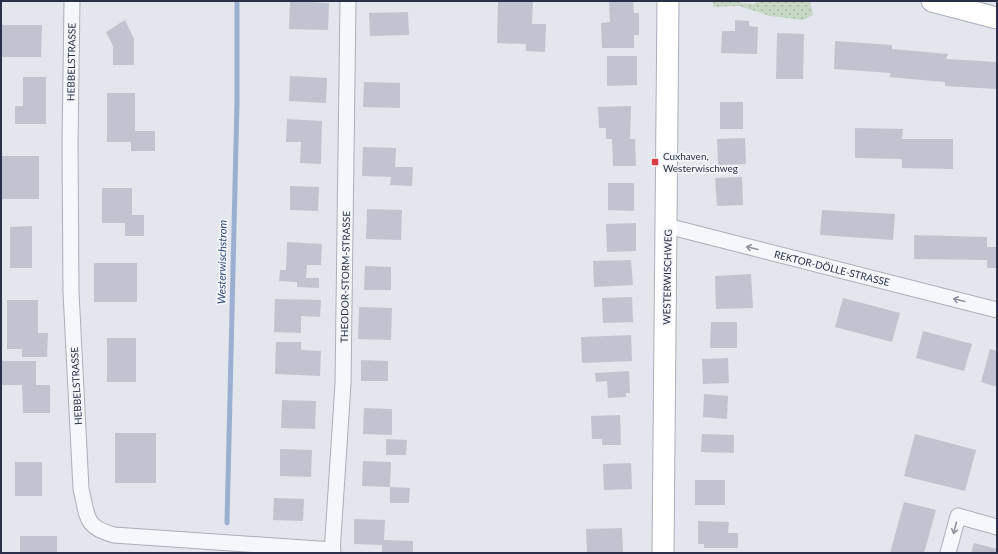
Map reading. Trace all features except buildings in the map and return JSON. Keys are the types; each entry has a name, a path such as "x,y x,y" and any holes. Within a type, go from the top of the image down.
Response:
{"street":[{"name":"HEBBELSTRASSE","path":"72,1 70,144 72,292 81,489 89,521 98,531 114,535 332,551"},
{"name":"THEODOR-STORM-STRASSE","path":"332,551 343,384 348,1"},
{"name":"WESTERWISCHWEG","path":"663,553 668,1"},
{"path":"932,1 997,18"},
{"name":"REKTOR-DÖLLE-STRASSE","path":"667,226 997,310"},
{"path":"948,553 958,516 997,527"}],"green space":[{"path":"713,1 741,1 741,3 754,4 758,1 810,1 813,15 803,20 770,16 739,6 713,7"}],"waterway":[{"name":"Westerwischstrom","path":"227,523 237,102 237,1"}],"place":[{"name":"Cuxhaven, Westerwischweg","path":"655,162"}]}
